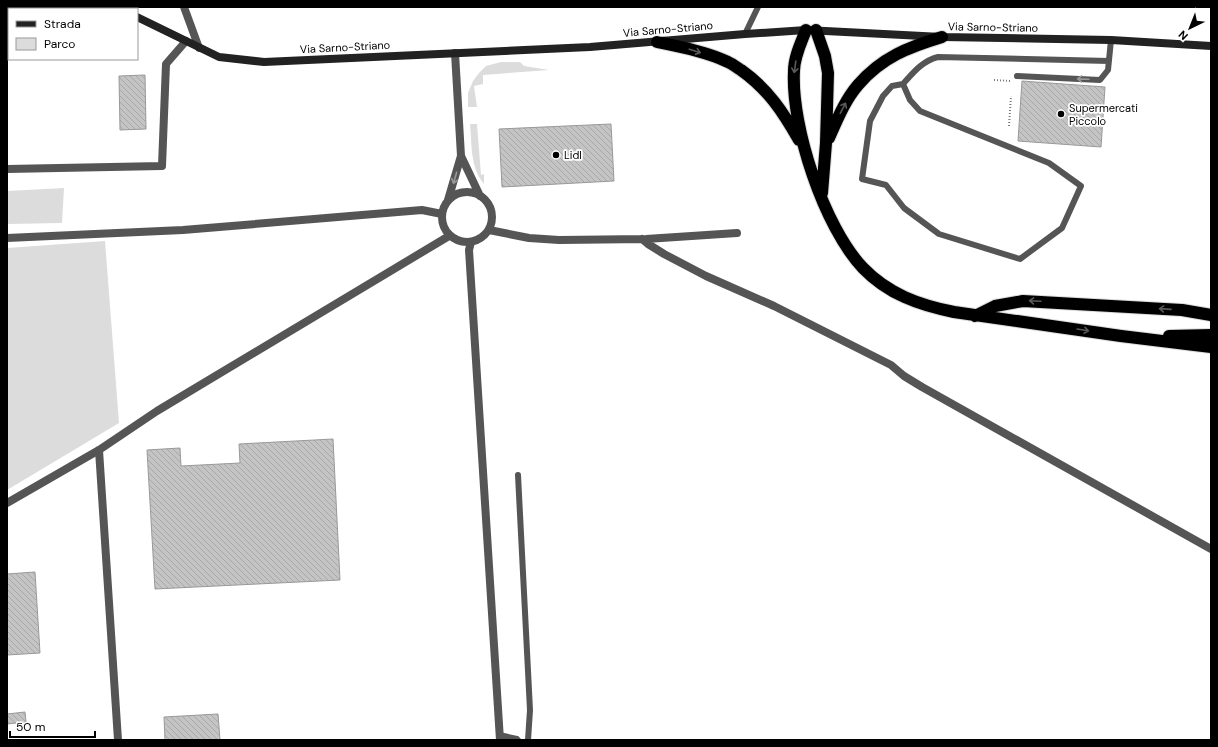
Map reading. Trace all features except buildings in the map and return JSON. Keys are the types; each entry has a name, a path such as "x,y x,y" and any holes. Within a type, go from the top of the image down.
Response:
{"highway":[{"path":"811,30 825,56 828,73 826,143 822,197"},
{"path":"811,30 797,53 794,70 795,101 805,151 835,228 844,244 863,268 876,280 902,297 935,308 975,316 1211,347"},
{"path":"826,143 846,103 858,85 873,70 891,56 917,44 942,37"},
{"path":"658,42 683,47 729,62 749,76 767,92 783,112 805,151"},
{"path":"975,316 995,306 1023,301 1182,310 1208,314"},
{"path":"1122,336 1211,335"}],"main road":[{"name":"Via Sarno-Striano","path":"138,17 199,48 219,56 264,62 590,47 811,30 942,37 1112,40 1211,46"}],"street":[{"path":"184,7 199,48"},
{"path":"7,168 162,166 166,64 186,41"},
{"path":"448,200 463,192 480,196 486,201 490,207 492,222 489,230 484,236 478,240 463,243 449,236 443,226 442,214 444,206 448,200 461,156 455,53"},
{"path":"461,156 480,196"},
{"path":"7,238 183,230 422,210 442,214"},
{"path":"489,230 545,240 642,239 737,233"},
{"path":"7,503 99,450 157,411 449,236"},
{"path":"642,239 664,254 706,276 774,306 891,365 904,376 922,387 1211,549"},
{"path":"471,242 469,250 476,375 500,737"},
{"path":"99,450 118,740"}],"lane":[{"path":"745,34 758,7"},
{"path":"1017,76 1100,80 1108,70 1112,40"},
{"path":"903,84 910,100 920,111 1049,163 1081,186 1062,228 1020,259 939,234 904,208 886,185 862,180 870,121 883,96 892,86 903,84 917,68 930,59 1109,61"},
{"path":"518,475 530,710 528,740"},
{"path":"500,737 518,740"}],"path":[{"path":"994,80 1010,81"},
{"path":"1009,126 1011,96"}],"green space":[{"path":"501,62 520,62 524,66 549,70 483,75 483,84 474,86 477,107 468,107 468,93 473,81 486,66"},
{"path":"470,124 477,124 481,175 484,174 484,184 479,177 474,163"},
{"path":"64,188 62,223 7,224 7,191"},
{"path":"105,241 119,423 7,490 7,248"}],"place":[{"name":"Supermercati Piccolo","path":"1061,114"},
{"name":"Lidl","path":"556,155"}]}
